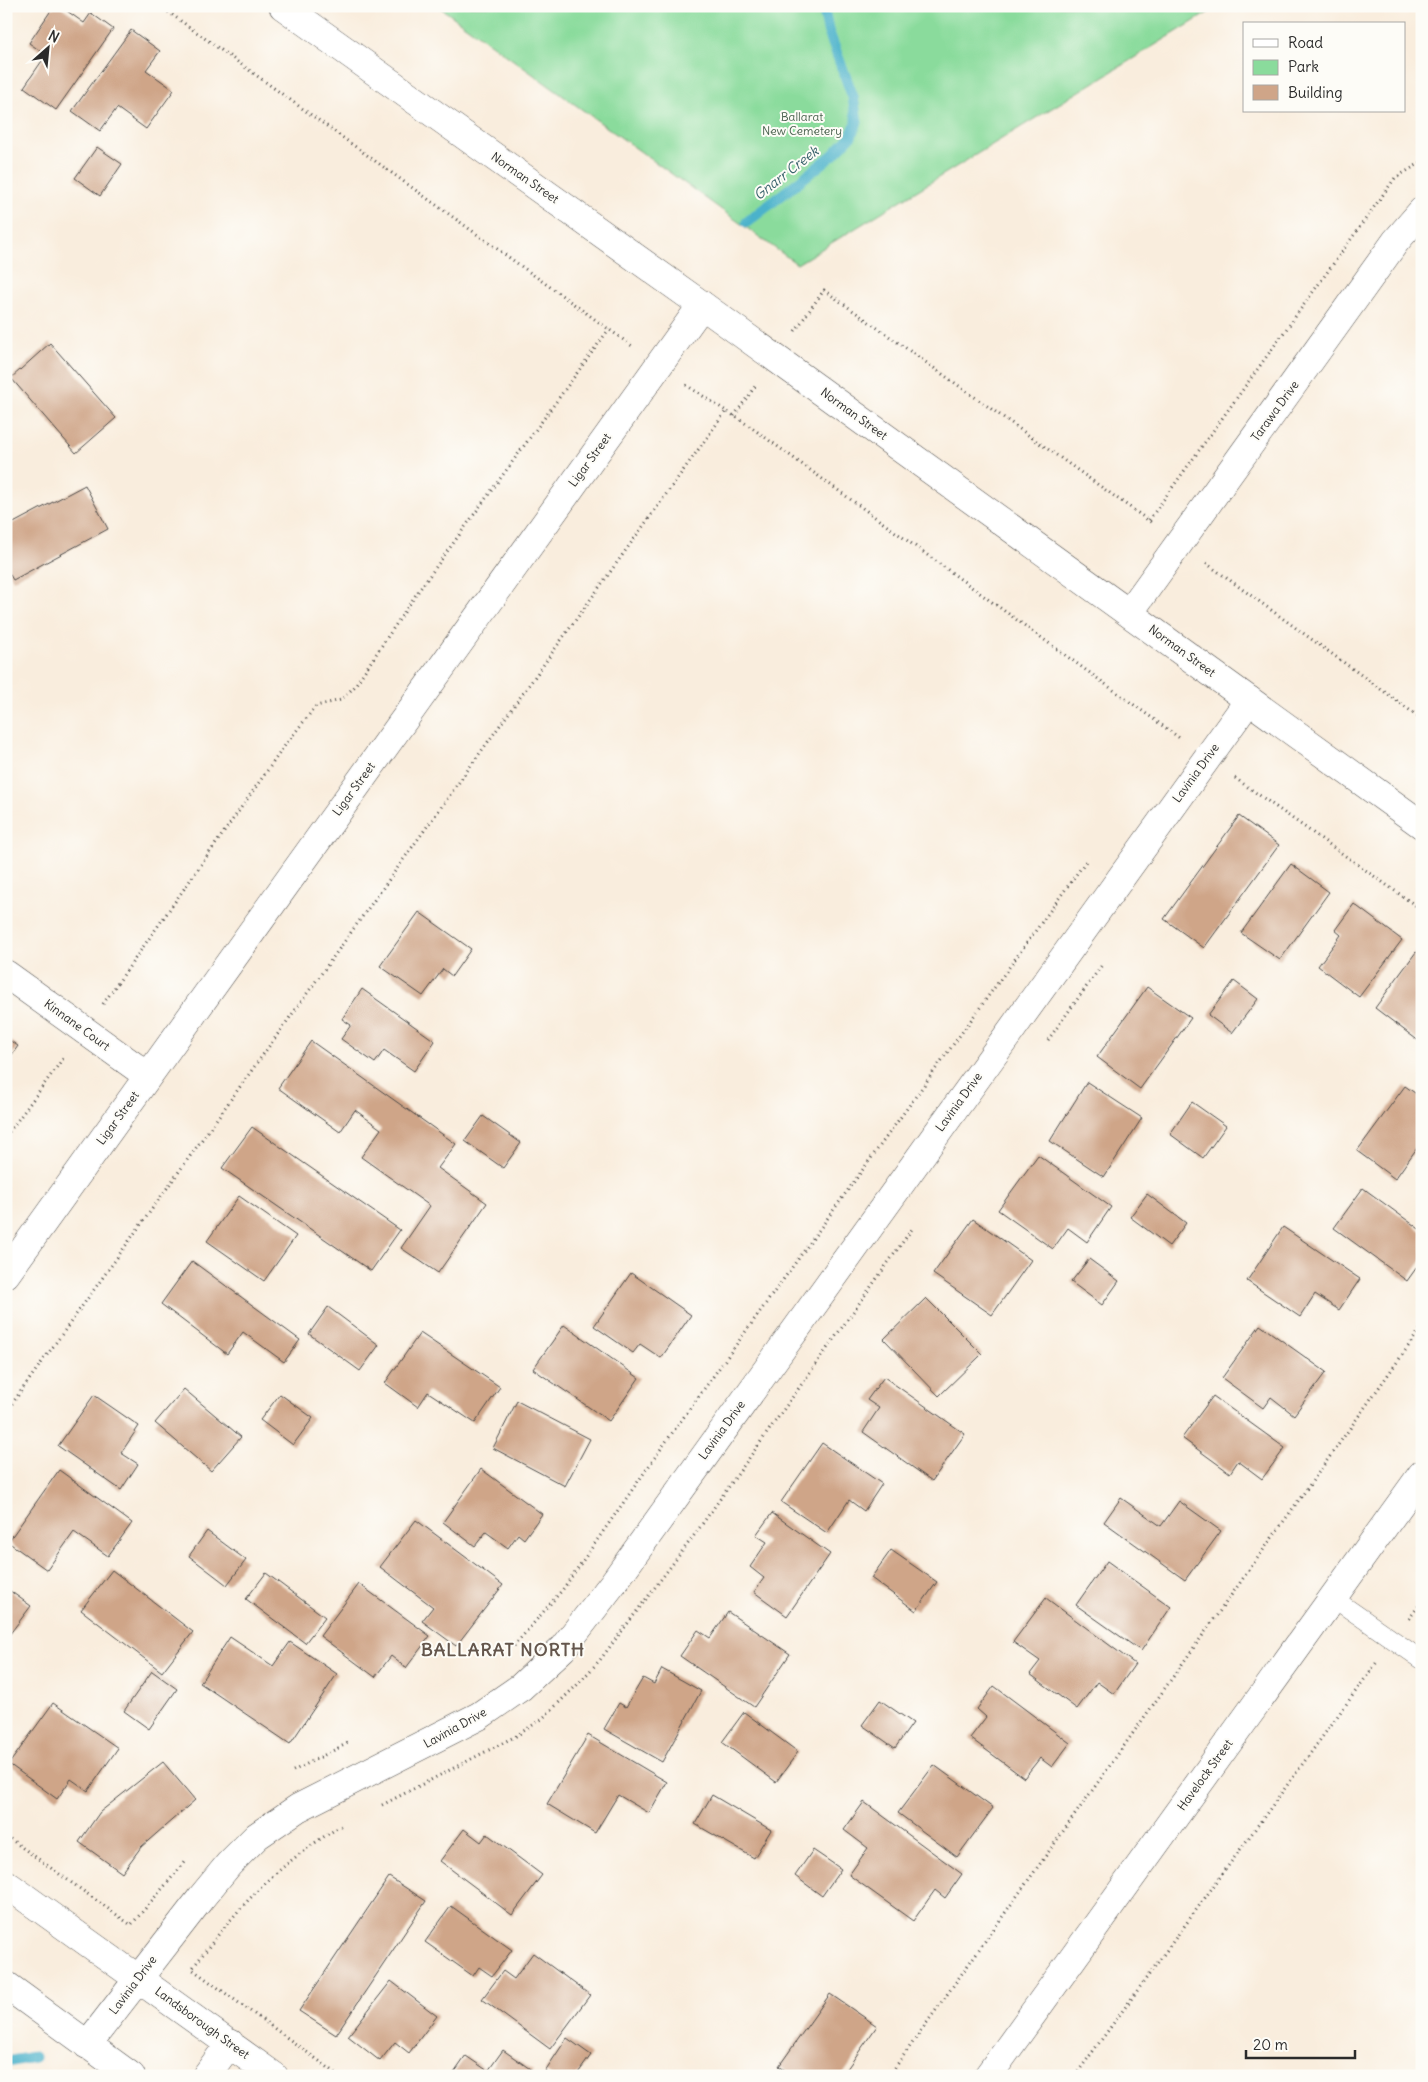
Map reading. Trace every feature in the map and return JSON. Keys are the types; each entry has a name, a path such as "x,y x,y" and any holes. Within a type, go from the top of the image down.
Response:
{"street":[{"name":"Norman Street","path":"283,6 776,358 1422,826"},
{"name":"Tarawa Drive","path":"1129,613 1396,241 1422,211"},
{"name":"Ligar Street","path":"6,1274 702,305"},
{"name":"Lavinia Drive","path":"87,2045 201,1898 229,1864 257,1836 298,1808 479,1716 521,1687 564,1648 614,1582 1249,700"},
{"name":"Kinnane Court","path":"6,974 148,1076"},
{"name":"Havelock Street","path":"988,2076 1422,1474"},
{"name":"Landsborough Street","path":"6,1884 139,1977 274,2076"},
{"path":"6,1985 131,2076"},
{"path":"206,2076 230,2043"}],"lane":[{"path":"1333,1598 1422,1660"}],"path":[{"path":"160,6 658,365 734,416 1207,758 1422,910"},
{"path":"1148,520 1395,178 1422,162"},
{"path":"734,416 824,290 1148,520 1422,719"},
{"path":"6,1136 316,706 341,700 354,687 417,593 608,329"},
{"path":"6,1412 726,411"},
{"path":"508,1652 563,1589 664,1443 1086,860"},
{"path":"889,2076 1422,1328"},
{"path":"1075,2076 1422,1601"},
{"path":"288,1774 357,1739"},
{"path":"6,1836 131,1925 188,1859"},
{"path":"192,1969 340,2076"}],"green space":[{"name":"Ballarat New Cemetery","path":"438,6 1219,6 797,264"}],"building":[{"path":"54,6 60,6 84,23 91,13 113,29 56,110 24,87 46,55 29,43"},
{"path":"131,30 160,51 146,70 174,90 146,129 117,108 100,131 72,111"},
{"path":"97,147 122,164 100,196 75,178"},
{"path":"50,343 116,418 76,453 11,378"},
{"path":"85,485 108,529 13,580 6,568 6,527"},
{"path":"1239,816 1279,845 1204,948 1164,919"},
{"path":"1291,864 1329,892 1280,960 1241,933"},
{"path":"1354,904 1402,940 1359,997 1318,966 1341,935 1335,930"},
{"path":"419,912 471,949 452,976 443,969 423,996 380,966"},
{"path":"1416,952 1422,956 1420,1042 1375,1008"},
{"path":"1234,981 1258,999 1232,1033 1208,1015"},
{"path":"1147,987 1191,1018 1140,1089 1097,1057"},
{"path":"362,989 435,1041 414,1071 384,1050 375,1063 341,1039 351,1025 342,1019"},
{"path":"6,1038 18,1046 6,1063"},
{"path":"311,1041 456,1144 438,1168 487,1203 438,1273 401,1248 430,1206 361,1157 381,1129 355,1110 340,1132 278,1088"},
{"path":"1087,1082 1142,1118 1104,1177 1050,1141"},
{"path":"1405,1086 1422,1098 1422,1141 1395,1179 1357,1151"},
{"path":"1192,1102 1226,1126 1203,1158 1170,1134"},
{"path":"483,1116 521,1143 503,1168 465,1141"},
{"path":"252,1127 400,1230 371,1271 222,1168"},
{"path":"1038,1155 1111,1207 1087,1242 1068,1228 1053,1249 998,1210"},
{"path":"1363,1188 1422,1231 1422,1260 1407,1281 1334,1228"},
{"path":"1147,1194 1186,1223 1169,1246 1130,1217"},
{"path":"239,1196 296,1236 264,1281 207,1241"},
{"path":"973,1219 1031,1260 992,1315 933,1274"},
{"path":"1283,1227 1360,1279 1339,1310 1315,1294 1300,1317 1247,1281"},
{"path":"1089,1259 1119,1281 1102,1305 1071,1282"},
{"path":"192,1261 300,1340 284,1362 243,1332 227,1354 161,1304"},
{"path":"631,1273 691,1315 661,1358 640,1344 633,1353 594,1326"},
{"path":"926,1298 982,1354 939,1396 884,1339"},
{"path":"328,1307 379,1345 360,1371 309,1334"},
{"path":"564,1325 639,1378 609,1421 533,1369"},
{"path":"1260,1325 1326,1372 1294,1415 1271,1397 1263,1408 1222,1378"},
{"path":"420,1333 500,1387 475,1423 428,1392 418,1407 385,1383"},
{"path":"884,1377 965,1434 932,1481 863,1432 879,1408 867,1400"},
{"path":"184,1389 241,1437 211,1471 155,1423"},
{"path":"280,1394 313,1418 293,1445 260,1420"},
{"path":"94,1395 139,1426 121,1453 138,1464 121,1490 58,1446"},
{"path":"1213,1396 1285,1448 1262,1479 1238,1461 1230,1473 1182,1438"},
{"path":"517,1401 590,1439 565,1486 493,1448"},
{"path":"822,1443 882,1484 864,1511 849,1500 827,1533 781,1502"},
{"path":"481,1469 542,1514 524,1539 518,1534 508,1548 486,1532 475,1546 443,1522"},
{"path":"59,1470 132,1523 108,1556 74,1532 47,1570 8,1542"},
{"path":"1121,1498 1161,1526 1179,1501 1221,1531 1185,1580 1104,1522"},
{"path":"772,1513 830,1554 787,1616 754,1592 764,1578 750,1567 767,1542 756,1535"},
{"path":"416,1520 503,1585 456,1646 422,1621 433,1607 380,1567"},
{"path":"207,1531 246,1560 227,1585 189,1556"},
{"path":"891,1550 937,1582 916,1611 871,1578"},
{"path":"1107,1561 1171,1607 1141,1651 1076,1605"},
{"path":"112,1570 193,1632 162,1672 81,1610"},
{"path":"266,1573 325,1617 305,1643 246,1599"},
{"path":"359,1584 430,1636 406,1668 391,1656 375,1677 320,1636"},
{"path":"6,1588 31,1606 6,1639"},
{"path":"1046,1598 1135,1664 1114,1694 1097,1682 1077,1709 1030,1674 1040,1661 1013,1642"},
{"path":"728,1612 790,1654 754,1707 680,1656 698,1630 710,1638"},
{"path":"230,1637 273,1666 290,1642 337,1674 290,1744 200,1683"},
{"path":"662,1669 701,1691 662,1762 604,1729 619,1703 626,1707 643,1678 654,1684"},
{"path":"152,1671 177,1689 149,1729 124,1711"},
{"path":"994,1686 1070,1743 1052,1767 1040,1758 1024,1778 970,1738 986,1717 977,1709"},
{"path":"880,1700 913,1723 895,1748 862,1725"},
{"path":"53,1703 118,1748 88,1791 71,1779 57,1799 9,1764"},
{"path":"744,1712 798,1752 776,1782 722,1742"},
{"path":"588,1735 667,1782 649,1813 618,1795 595,1833 547,1804"},
{"path":"163,1762 195,1800 141,1847 122,1873 79,1842 100,1812"},
{"path":"934,1765 993,1808 957,1857 898,1813"},
{"path":"712,1795 771,1830 754,1858 695,1824"},
{"path":"864,1802 962,1874 945,1898 935,1890 913,1921 849,1875 868,1848 844,1830"},
{"path":"464,1829 481,1842 487,1834 542,1875 512,1915 440,1861"},
{"path":"813,1850 841,1869 822,1896 795,1876"},
{"path":"389,1877 426,1901 336,2035 299,2011"},
{"path":"451,1906 512,1950 492,1976 479,1967 473,1976 425,1942"},
{"path":"533,1953 590,1995 550,2049 482,1999 503,1971 514,1979"},
{"path":"391,1981 437,2016 409,2053 395,2042 380,2061 348,2036"},
{"path":"830,1994 877,2026 842,2076 793,2076 779,2066"},
{"path":"567,2038 591,2055 576,2076 552,2076 545,2071"},
{"path":"503,2050 533,2071 530,2076 452,2076 466,2056 488,2071"}],"waterway":[{"name":"Gnarr Creek","path":"747,222 833,155 851,136 857,122 853,97 828,30 823,6"},
{"path":"6,2062 34,2057"}],"district":[{"name":"BALLARAT NORTH","path":"503,1650"}]}
